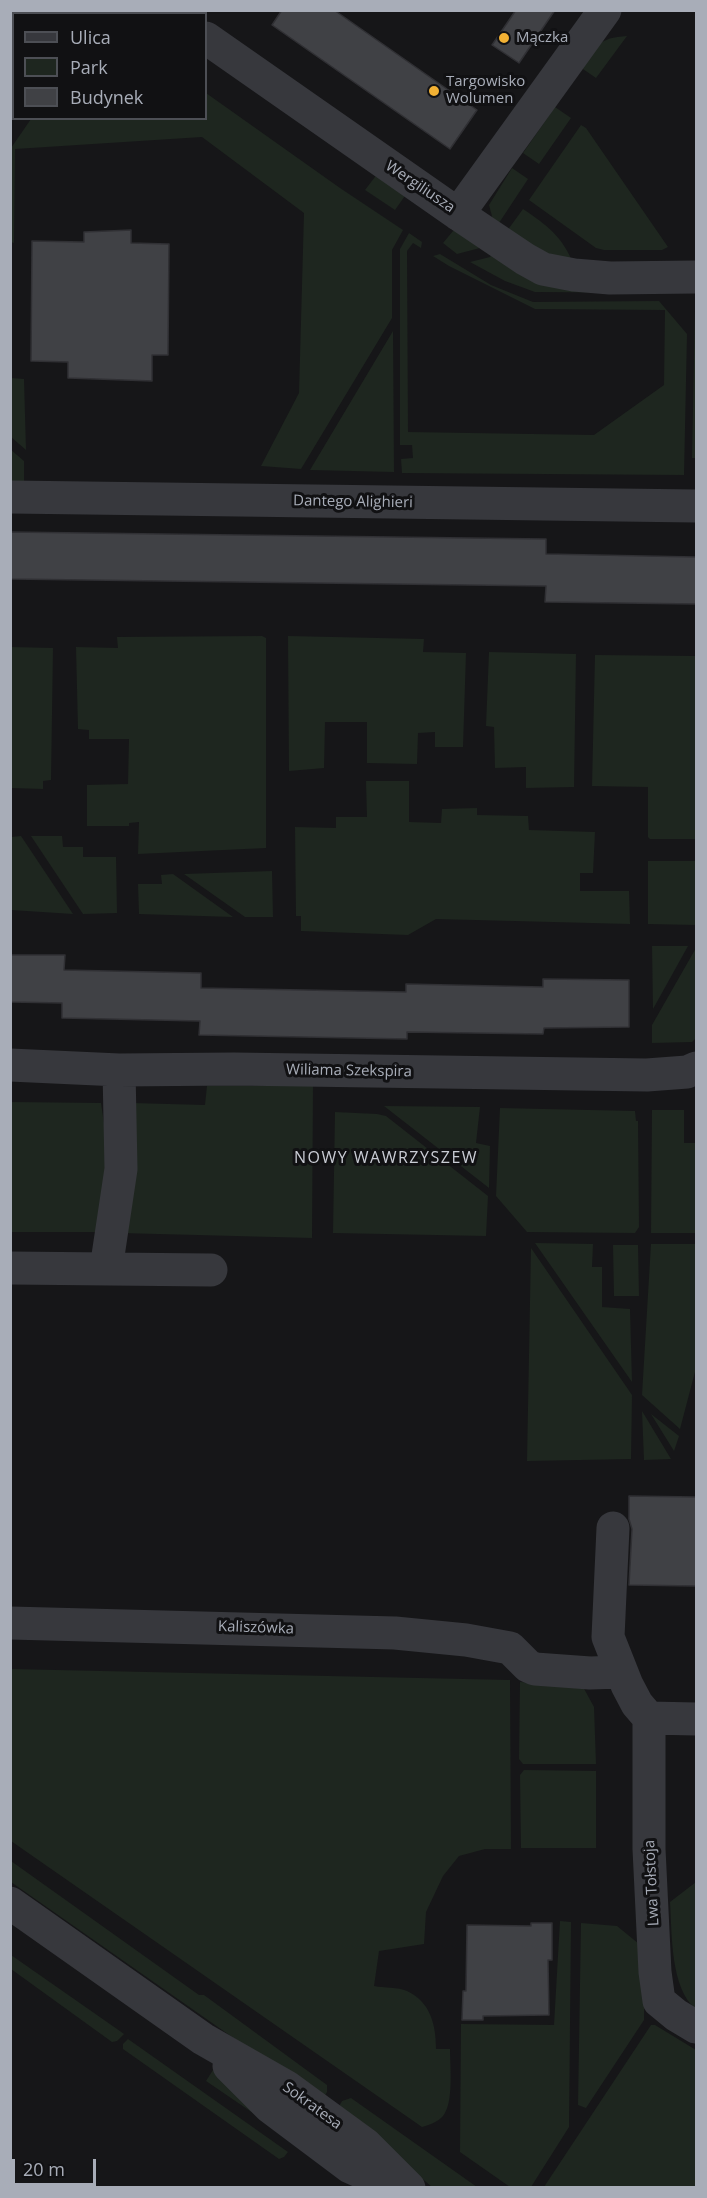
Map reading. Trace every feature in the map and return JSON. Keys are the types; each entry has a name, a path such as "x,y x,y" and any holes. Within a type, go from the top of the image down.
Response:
{"street":[{"name":"Wergiliusza","path":"207,39 458,214 605,10"},
{"path":"458,214 543,269 601,277 696,277"},
{"name":"Dantego Alighieri","path":"10,497 696,506"},
{"name":"Wiliama Szekspira","path":"10,1065 119,1070 234,1069 647,1076 692,1070"},
{"path":"106,1269 121,1169 119,1070"},
{"path":"10,1268 211,1270"},
{"path":"613,1528 608,1637 621,1672 637,1704 649,1718 696,1719"},
{"name":"Kaliszówka","path":"10,1623 395,1633 466,1640 512,1648 524,1662 535,1669 590,1673 621,1672"},
{"name":"Lwa Tołstoja","path":"649,1718 649,1850 659,2001 696,2027"},
{"name":"Sokratesa","path":"10,1903 203,2039 287,2087 365,2144 409,2187"},
{"name":"Sokratesa","path":"203,2039 270,2107 350,2167 396,2187"}],"green space":[{"path":"11,10 33,11 35,12 12,12 11,70"},
{"path":"627,36 596,78 580,67 599,44"},
{"path":"207,94 403,230 392,250 392,318 301,469 261,466 299,393 304,213 202,137 15,149 14,243 11,242 11,148 30,120 207,120"},
{"path":"555,107 571,118 539,164 523,153"},
{"path":"581,125 586,128 668,247 662,250 596,248 529,200"},
{"path":"512,168 528,179 499,223 493,220 489,205"},
{"path":"378,173 407,193 395,210 365,190"},
{"path":"523,209 559,239 574,265 568,265 507,231"},
{"path":"458,230 480,248 457,254 443,243 453,231"},
{"path":"409,233 422,242 421,248 413,243 407,251 408,432 594,435 664,385 665,310 535,309 433,256 440,254 491,285 533,302 659,301 687,334 684,475 402,473 401,459 413,458 412,445 400,445 400,249"},
{"path":"493,253 677,293 535,292 505,281 470,262 490,257"},
{"path":"695,309 696,458 692,458"},
{"path":"393,331 394,472 310,470"},
{"path":"11,378 24,379 26,450 11,437"},
{"path":"10,449 24,461 24,487 11,487"},
{"path":"262,636 266,638 266,848 138,854 139,822 129,823 129,826 87,826 87,785 128,784 129,739 89,739 89,730 78,729 76,647 118,648 117,637"},
{"path":"288,636 424,639 423,652 466,653 463,747 435,747 435,732 418,733 417,764 367,763 367,722 325,722 324,768 289,771"},
{"path":"11,647 53,648 51,780 43,781 43,789 11,788"},
{"path":"489,652 576,654 574,787 526,788 526,767 495,768 494,727 486,726"},
{"path":"595,655 696,656 696,839 650,839 648,837 648,787 592,786"},
{"path":"366,781 409,781 409,822 441,823 442,809 477,808 477,815 528,816 529,830 595,832 593,873 580,873 580,891 629,891 630,924 436,919 408,935 301,931 301,916 296,916 295,827 336,828 336,817 367,817"},
{"path":"21,836 73,914 11,910 11,837"},
{"path":"31,836 62,836 63,847 83,847 83,857 116,857 117,913 83,914"},
{"path":"648,861 696,861 696,925 648,924"},
{"path":"272,871 273,917 245,917 184,874"},
{"path":"173,874 233,917 139,914 138,884 162,884 161,875"},
{"path":"652,946 688,946 653,1009"},
{"path":"696,948 696,1038 692,1042 652,1043 652,1025"},
{"path":"207,1086 313,1086 312,1238 120,1233 132,1103 205,1105"},
{"path":"11,1102 101,1103 109,1158 96,1232 11,1232"},
{"path":"384,1106 480,1107 476,1143 490,1146 489,1188"},
{"path":"500,1108 635,1111 636,1121 638,1121 639,1227 635,1233 527,1232 496,1196"},
{"path":"652,1110 684,1110 684,1143 696,1143 696,1233 651,1233"},
{"path":"335,1112 386,1116 488,1196 486,1236 333,1233"},
{"path":"535,1243 593,1244 592,1267 602,1267 602,1307 630,1309 632,1382"},
{"path":"651,1244 696,1244 696,1368 680,1429 642,1395"},
{"path":"613,1245 638,1245 639,1296 614,1296"},
{"path":"531,1248 632,1395 631,1459 527,1461"},
{"path":"642,1411 671,1459 644,1460"},
{"path":"651,1414 679,1436 674,1451"},
{"path":"11,1669 510,1680 511,1849 485,1849 459,1856 443,1876 426,1912 424,1944 379,1951 374,1986 407,1991 422,2001 433,2023 436,2049 450,2049 449,2102 441,2118 422,2127 11,1841"},
{"path":"520,1682 582,1685 594,1707 596,1764 523,1764 519,1759"},
{"path":"524,1770 596,1771 596,1848 521,1848 520,1775"},
{"path":"11,1861 199,1995 204,1995 327,2085 327,2092 322,2100 11,1882"},
{"path":"696,1882 696,2009 681,1988 677,1974 672,1944 670,1902"},
{"path":"560,1921 571,1922 569,2127 531,2187 510,2187 460,2152 461,2024 554,2025"},
{"path":"581,1923 617,1926 644,1948 644,2020 586,2108 578,2105"},
{"path":"11,1955 124,2034 117,2041 112,2042 11,1969"},
{"path":"651,2025 655,2025 696,2050 696,2187 544,2187"},
{"path":"128,2039 288,2152 279,2159 123,2049 123,2044"},
{"path":"213,2070 217,2072 294,2141 206,2081"},
{"path":"351,2098 477,2187 432,2187 377,2140 337,2110 342,2101"}],"building":[{"path":"282,10 334,10 477,110 450,149 272,25"},
{"path":"516,10 555,10 519,63 492,45"},
{"path":"131,230 131,243 169,244 168,355 152,355 152,381 68,378 68,362 31,361 32,241 84,242 84,232"},
{"path":"10,532 546,539 546,554 696,557 696,604 545,602 546,586 10,579"},
{"path":"10,955 65,955 64,970 201,973 201,988 406,992 406,984 543,987 543,979 629,980 629,1027 544,1028 543,1034 407,1032 407,1039 199,1035 200,1021 62,1018 62,1003 10,1002"},
{"path":"629,1496 696,1497 696,1586 629,1585 632,1529 629,1519"},
{"path":"531,1923 552,1923 552,1960 548,1960 549,2015 483,2016 483,2020 462,2020 463,1991 466,1991 467,1925 531,1926"}],"place":[{"name":"Mączka","path":"504,38"},
{"name":"Targowisko Wolumen","path":"434,91"}],"district":[{"name":"NOWY WAWRZYSZEW","path":"386,1158"}]}
